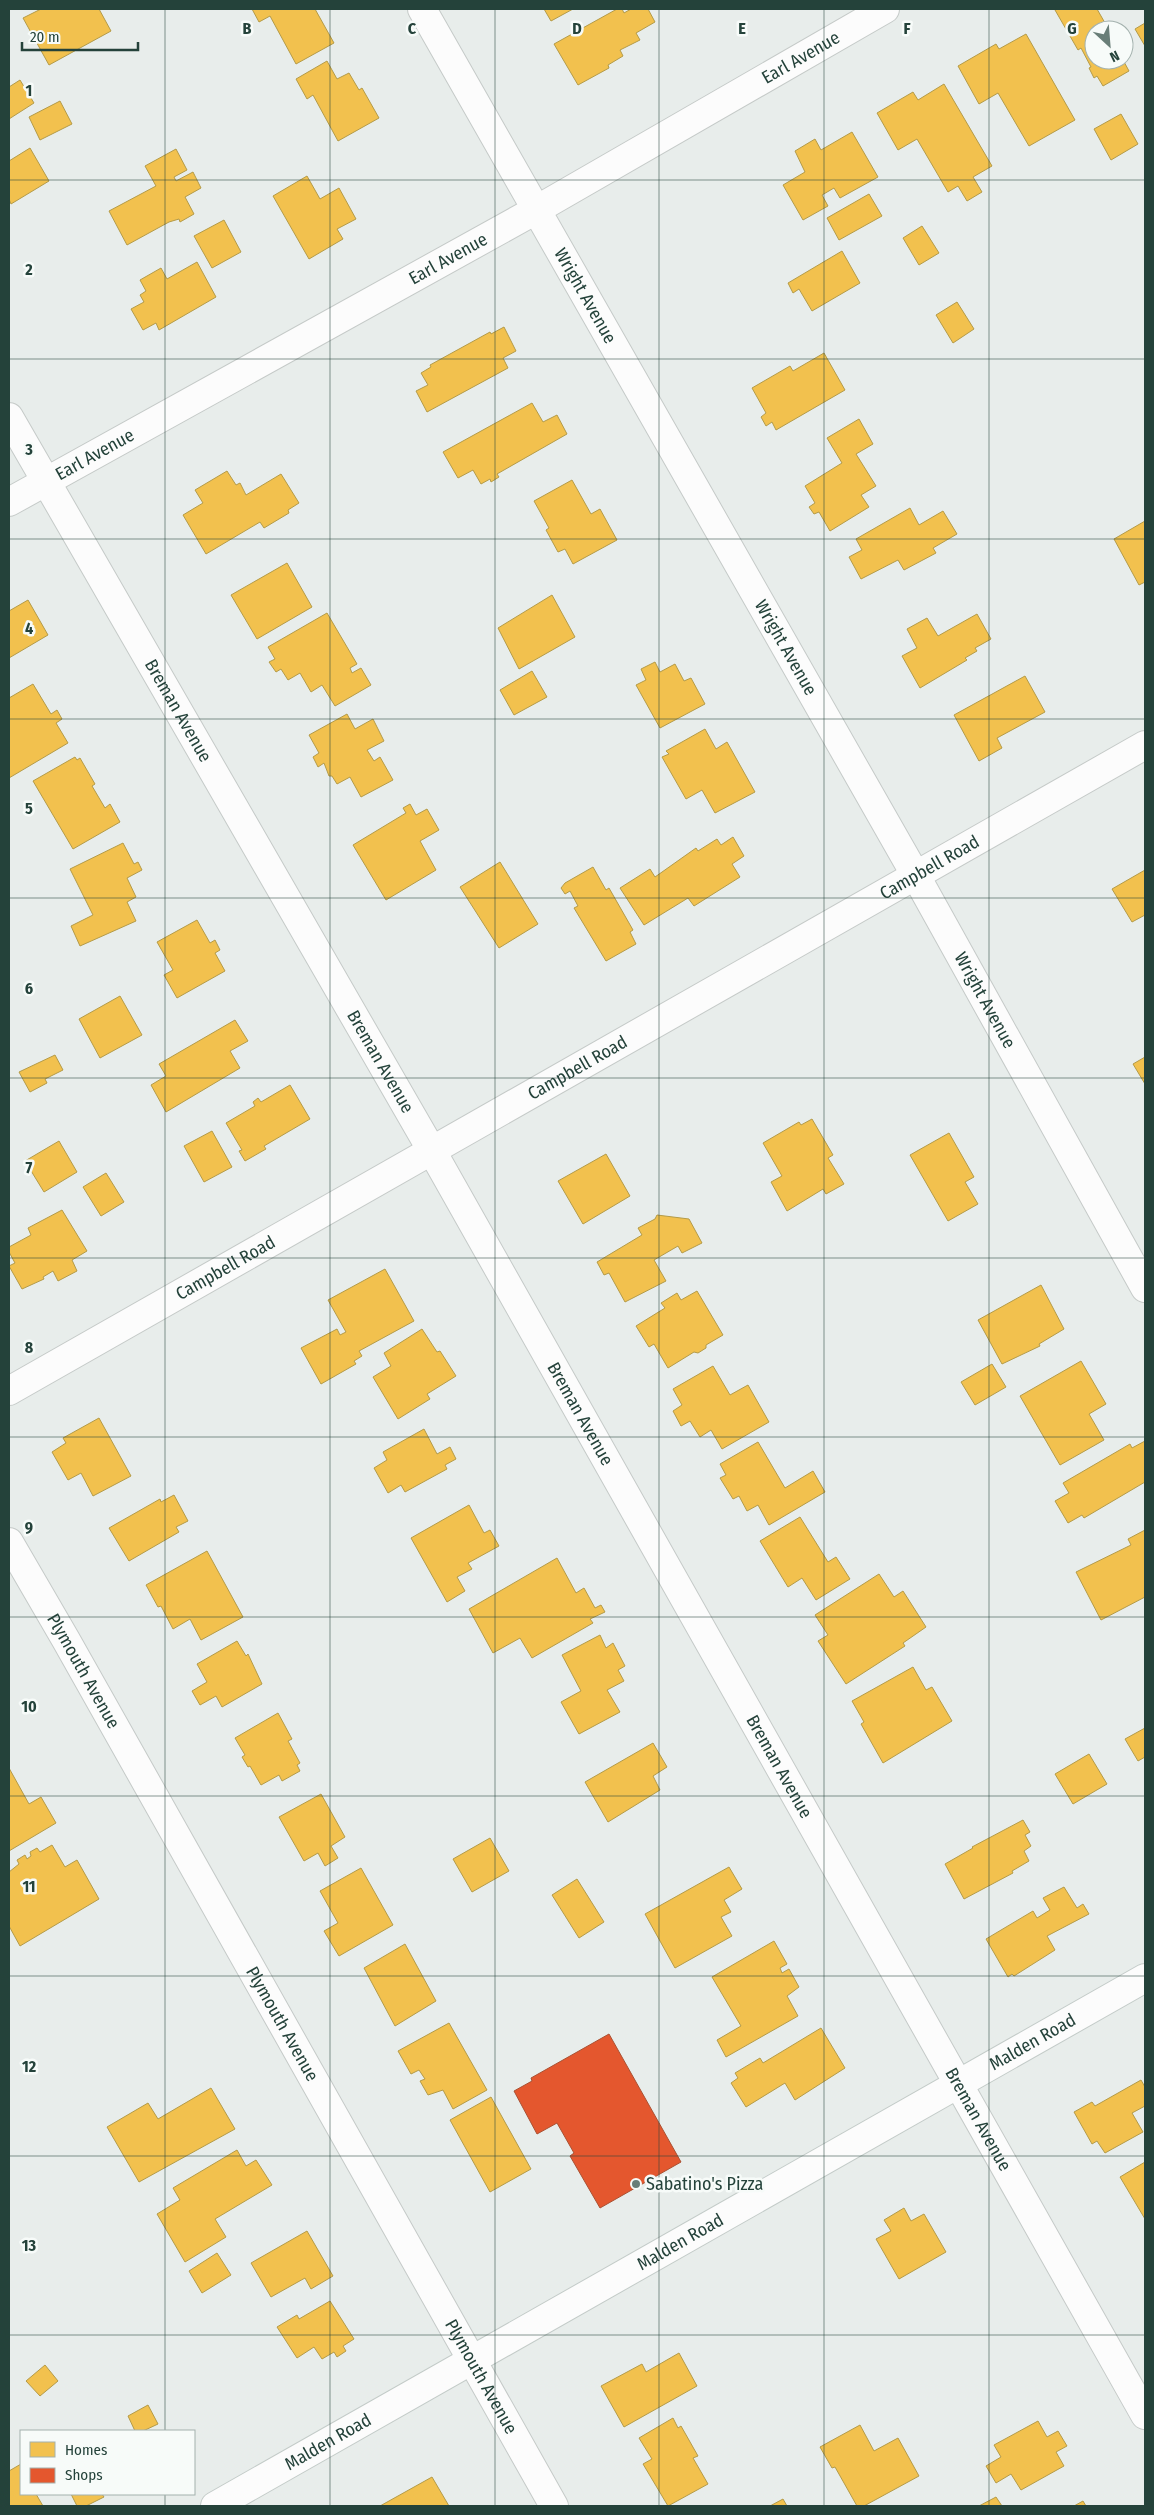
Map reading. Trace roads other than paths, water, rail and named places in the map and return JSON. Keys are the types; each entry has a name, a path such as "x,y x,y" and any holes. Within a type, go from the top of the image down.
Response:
{"street":[{"name":"Wright Avenue","path":"422,9 916,876 1145,1288"},
{"name":"Earl Avenue","path":"9,502 536,210 885,9"},
{"name":"Breman Avenue","path":"9,417 432,1151 957,2085 1145,2415"},
{"name":"Campbell Road","path":"9,1391 1145,745"},
{"name":"Plymouth Avenue","path":"9,1542 76,1657 554,2506"},
{"name":"Malden Road","path":"215,2506 472,2362 1145,1978"}],"place":[{"name":"Sabatino's Pizza","path":"636,2184"}]}
